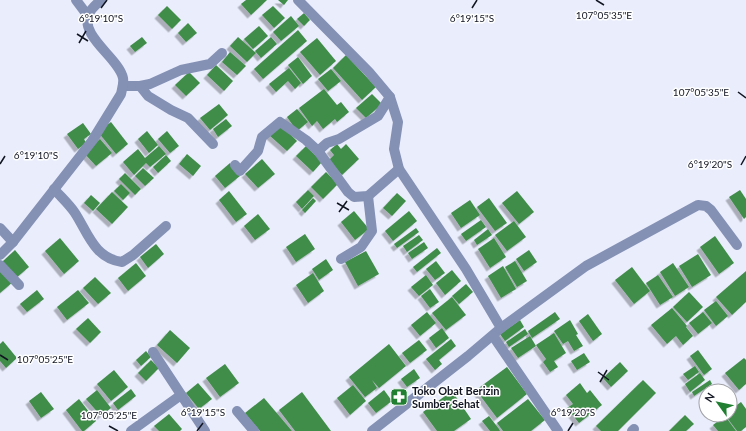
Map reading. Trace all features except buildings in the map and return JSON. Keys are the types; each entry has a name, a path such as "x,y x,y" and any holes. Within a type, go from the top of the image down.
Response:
{"street":[{"path":"76,0 88,16"},
{"path":"0,255 13,242 92,141 121,94 123,78 118,68 94,40 88,22 88,16 93,8 102,0"},
{"path":"298,0 369,72 390,97 398,122 394,149 399,169 466,269 502,328"},
{"path":"123,86 140,86 150,84 181,70 210,64 222,53"},
{"path":"140,86 148,96 188,118 213,144"},
{"path":"318,151 328,143 345,136 378,116 390,97"},
{"path":"235,165 240,172 258,150 262,137 280,122 306,140 318,151 348,192 354,197 368,196 399,169"},
{"path":"54,189 74,212 96,249 117,262 122,262 133,255 166,226"},
{"path":"341,259 361,247 372,231 368,196"},
{"path":"372,431 502,328 586,266 698,205 702,205 711,210 737,246"},
{"path":"0,228 13,242"},
{"path":"0,265 19,285"},
{"path":"493,336 558,431"},
{"path":"153,352 205,431"},
{"path":"131,431 181,395"},
{"path":"237,411 254,431"}],"place":[{"name":"Toko Obat Berizin Sumber Sehat","path":"399,397"}]}
